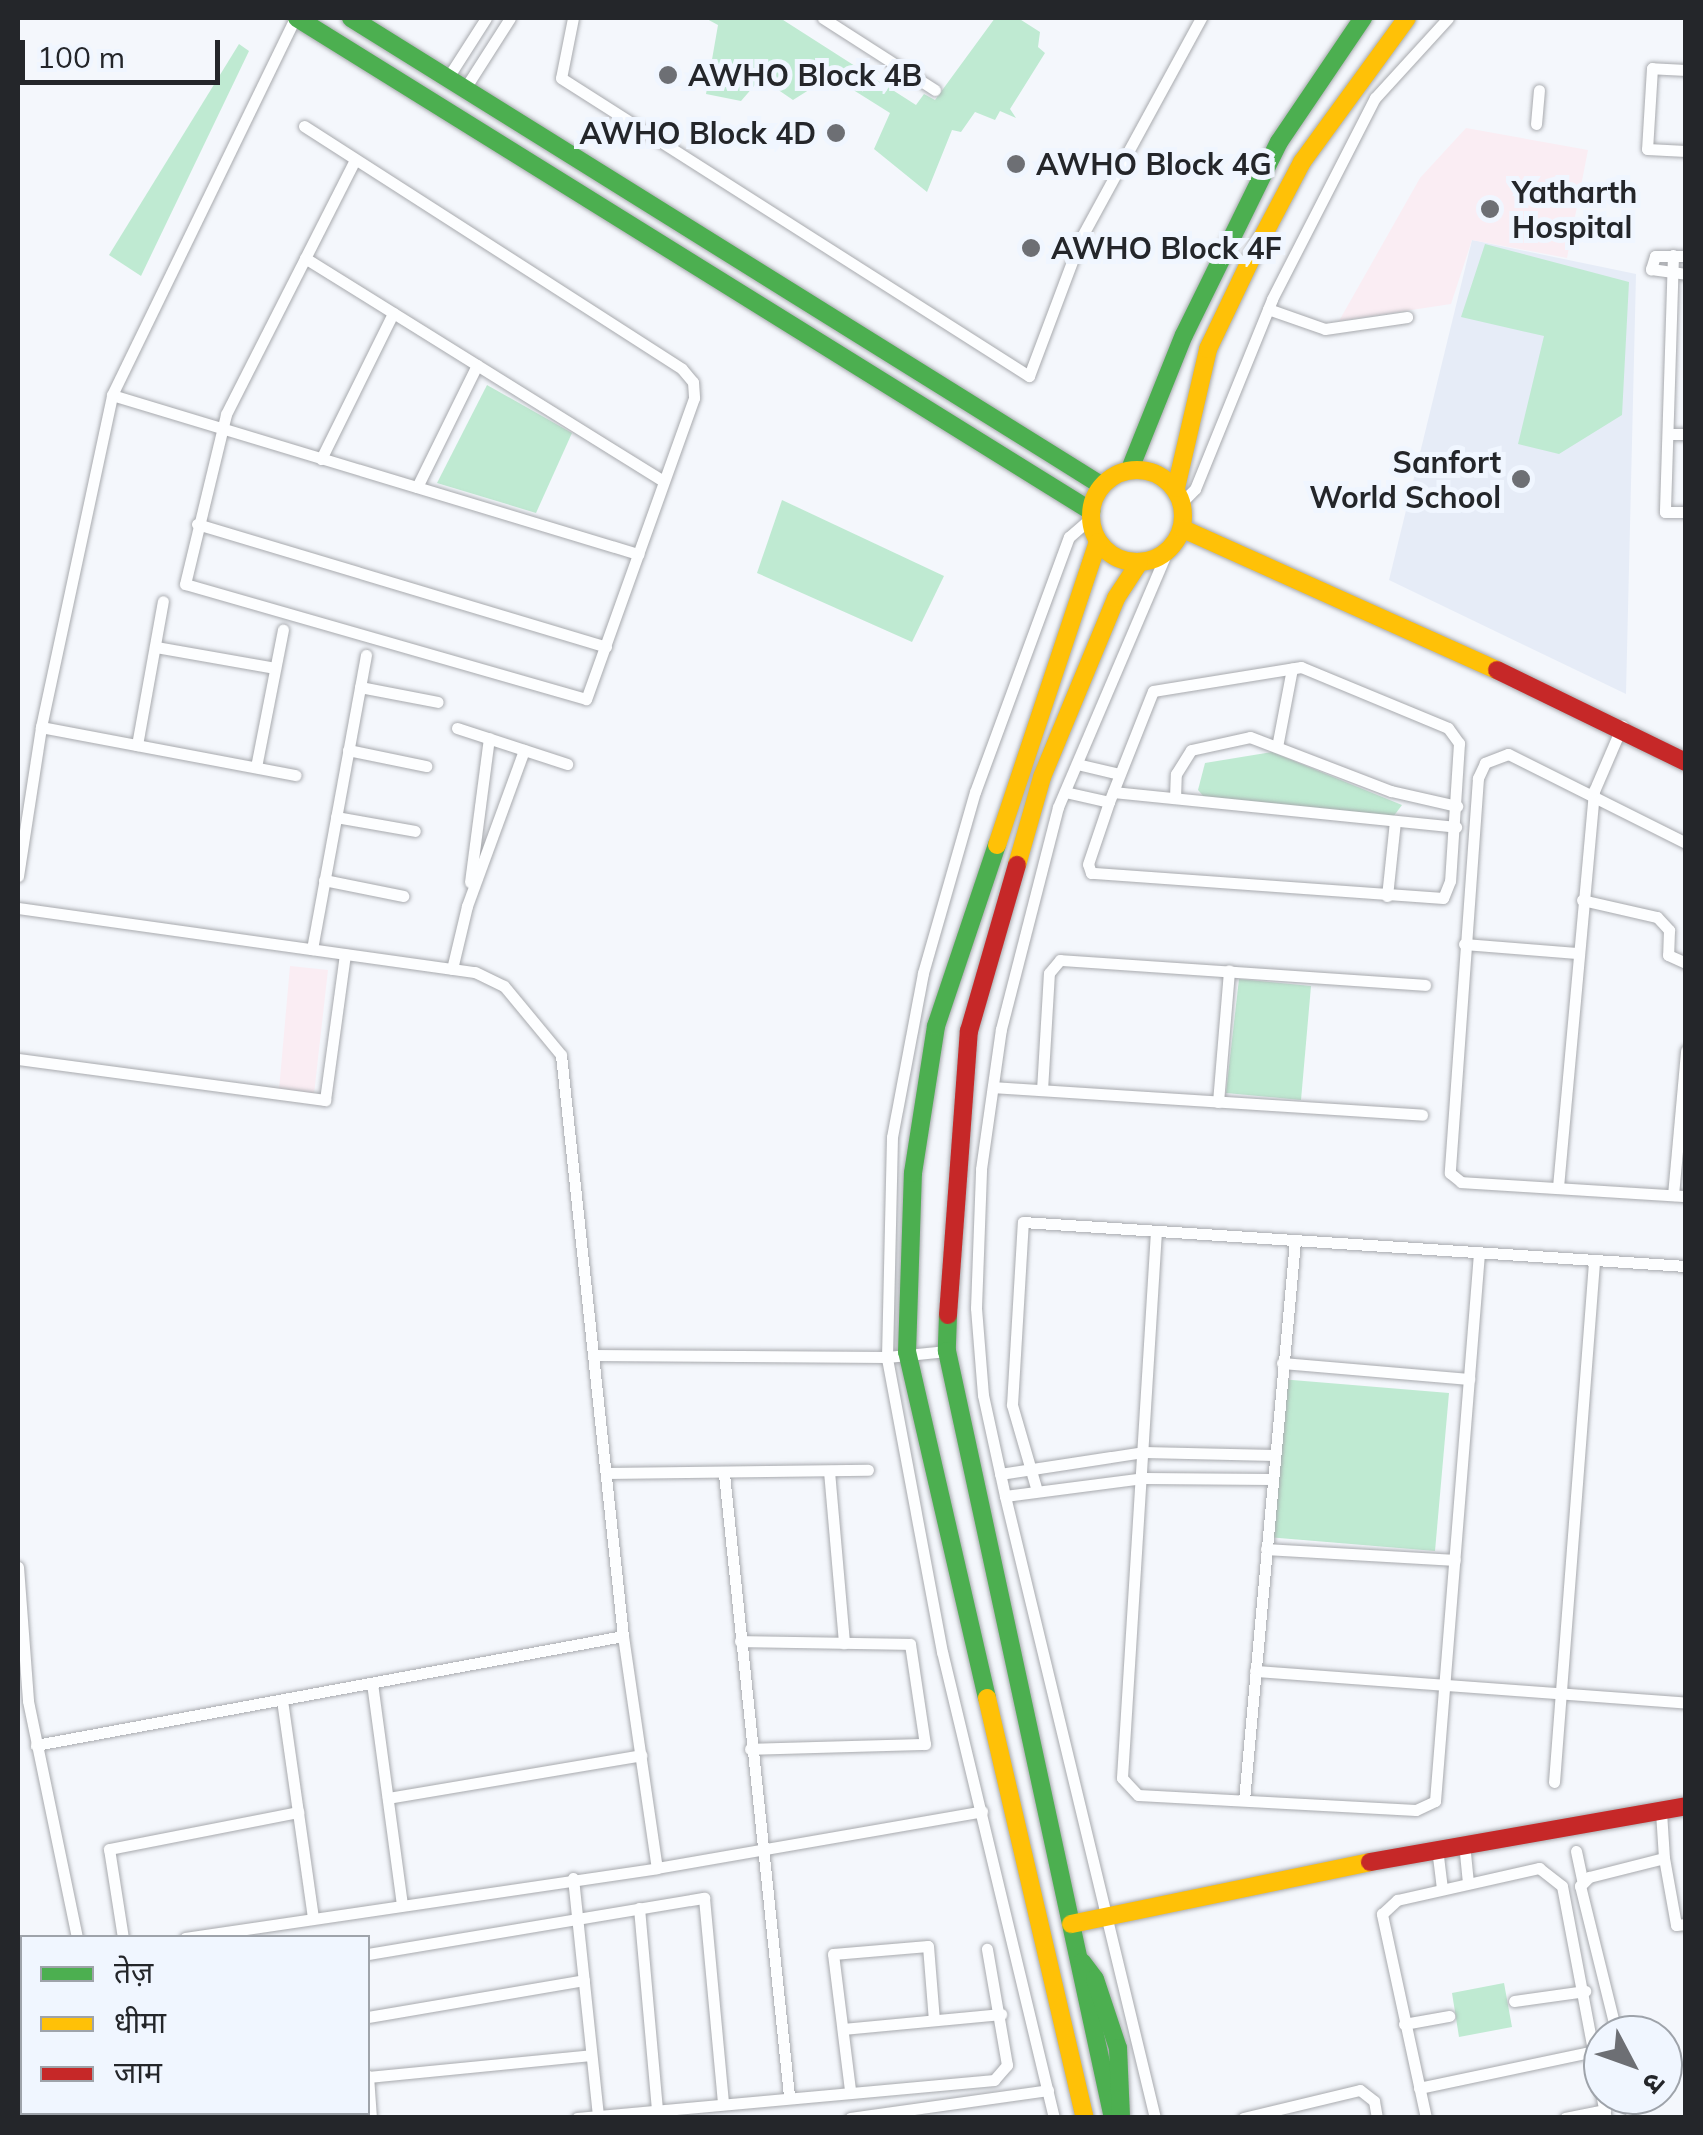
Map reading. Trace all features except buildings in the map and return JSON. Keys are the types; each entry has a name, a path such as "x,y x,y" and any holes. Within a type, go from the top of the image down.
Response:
{"street":[{"path":"18,876 41,727 112,395 296,18 1091,516 1098,542 936,1026 913,1173 907,1352 1084,2118"},
{"path":"351,18 1102,485"},
{"path":"447,79 486,18"},
{"path":"464,90 510,18"},
{"path":"573,18 561,78 1030,376 1081,238 1202,18"},
{"path":"823,18 934,90"},
{"path":"1054,2118 942,1652 887,1357 892,1138 922,973 975,792 1069,537 1091,516 1102,485 1130,469 1262,174 1364,18"},
{"path":"1155,2118 1111,1917 983,1395 976,1308 981,1169 1001,1029 1065,792 1167,552 1182,529 1179,495 1186,424 1208,349 1302,162 1407,18"},
{"path":"1179,495 1195,489 1268,309 1375,98 1448,18"},
{"path":"1686,70 1652,68 1648,149 1686,151"},
{"path":"1536,124 1539,90"},
{"path":"304,126 682,369 693,382 694,398 606,647 582,700 190,588 183,578 222,428 355,160"},
{"path":"1679,274 1651,269 1655,256 1679,256 1679,274 1669,380 1665,512 1686,512"},
{"path":"305,258 663,481"},
{"path":"1268,309 1325,329 1407,317"},
{"path":"322,458 392,312"},
{"path":"417,488 477,365"},
{"path":"1669,380 1686,380"},
{"path":"112,395 638,554"},
{"path":"1668,434 1686,434"},
{"path":"1130,469 1164,476 1179,495"},
{"path":"197,524 606,647"},
{"path":"1182,529 1622,726 1686,762"},
{"path":"1098,542 1123,560 1139,562 1167,552"},
{"path":"1113,2118 947,1351 954,1175 970,1031 1042,777 1116,598 1139,562"},
{"path":"137,745 163,601"},
{"path":"256,767 282,630"},
{"path":"156,647 275,668"},
{"path":"312,949 366,654"},
{"path":"1278,747 1292,668"},
{"path":"1292,668 1448,728 1459,743 1456,827 1444,898 1101,878 1088,864 1119,774 1153,691 1292,668"},
{"path":"360,687 438,702"},
{"path":"1558,1187 1594,791 1622,726"},
{"path":"41,727 296,775"},
{"path":"456,728 568,764"},
{"path":"1175,798 1176,774 1191,750 1250,737 1391,791 1458,806"},
{"path":"452,969 466,906 489,738"},
{"path":"348,750 426,766"},
{"path":"466,906 524,750"},
{"path":"1686,842 1594,791 1508,754 1485,763 1478,778 1450,1173 1461,1182 1679,1195 1686,1052"},
{"path":"1077,764 1119,774"},
{"path":"1065,792 1175,798 1456,827"},
{"path":"336,817 415,831"},
{"path":"1387,896 1395,820"},
{"path":"324,880 403,896"},
{"path":"1582,900 1657,917 1669,930 1668,955 1686,963"},
{"path":"18,908 452,969 504,986 561,1055 623,1636 657,1868"},
{"path":"1464,944 1577,954"},
{"path":"18,1060 324,1100 346,954"},
{"path":"1042,1090 1053,964 1229,970 1425,985"},
{"path":"1218,1102 1229,970"},
{"path":"993,1087 1422,1115"},
{"path":"1037,1492 1012,1406 1023,1222 1686,1266"},
{"path":"1156,1231 1122,1778 1138,1795 1427,1807 1439,1794 1444,1685 1479,1253"},
{"path":"1244,1800 1295,1241"},
{"path":"1554,1782 1594,1262"},
{"path":"593,1355 887,1357 947,1351"},
{"path":"1282,1362 1469,1379"},
{"path":"1000,1474 1144,1452 1274,1455"},
{"path":"606,1473 868,1470"},
{"path":"829,1472 844,1643"},
{"path":"724,1474 760,1850 789,2096"},
{"path":"1005,1496 1143,1478 1272,1478"},
{"path":"1266,1548 1455,1560"},
{"path":"18,1566 23,1701 36,1745 75,1935"},
{"path":"36,1745 623,1636"},
{"path":"740,1641 910,1644 925,1744 750,1749"},
{"path":"1255,1671 1686,1703"},
{"path":"372,1683 402,1904"},
{"path":"282,1700 313,1918"},
{"path":"388,1798 641,1755"},
{"path":"1070,1924 1437,1848 1686,1806"},
{"path":"227,1934 402,1904 657,1868 982,1810"},
{"path":"1661,1811 1664,1858 1676,1926 1686,1924"},
{"path":"123,1935 109,1849 298,1812"},
{"path":"1464,1843 1468,1884"},
{"path":"1437,1848 1442,1889"},
{"path":"1576,1851 1612,2015"},
{"path":"1582,1880 1664,1858"},
{"path":"1426,2118 1382,1914 1397,1900 1539,1868 1553,1873 1562,1886 1589,2015"},
{"path":"573,1878 598,2116"},
{"path":"370,1954 704,1898 724,2103"},
{"path":"639,1908 657,2109"},
{"path":"850,2090 833,1954 919,1944 932,1956 934,2020"},
{"path":"577,2118 850,2090 994,2080 1007,2065 987,1950"},
{"path":"1078,1958 1095,1978 1114,2030 1121,2118"},
{"path":"370,2018 584,1980"},
{"path":"1514,2001 1585,1991"},
{"path":"842,2028 1001,2014"},
{"path":"1404,2024 1449,2016"},
{"path":"1419,2088 1583,2054"},
{"path":"370,2076 591,2055"},
{"path":"850,2118 1048,2090"},
{"path":"1243,2118 1360,2090 1374,2100 1377,2118"},
{"path":"1564,2118 1596,2115"}],"shaded area":[{"name":"Yatharth Hospital","path":"1466,128 1588,150 1567,258 1472,240 1451,304 1339,321 1420,178"},
{"name":"Sanfort World School","path":"1472,240 1636,274 1626,694 1389,580"},
{"path":"290,966 328,970 314,1094 279,1090"}],"green space":[{"path":"705,18 780,18 916,105 924,94 935,100 995,18 1018,18 1040,32 1038,47 1045,53 1010,109 1016,118 1000,111 995,120 975,112 961,132 952,130 927,192 874,149 890,113 831,76 793,100 761,78 741,101 706,94 718,25"},
{"path":"239,44 249,51 141,276 109,255"},
{"path":"1485,244 1629,282 1622,415 1559,454 1518,444 1544,336 1461,317"},
{"path":"487,385 572,433 536,513 437,483"},
{"path":"782,500 944,576 912,642 757,573"},
{"path":"1272,752 1402,805 1393,817 1205,798 1198,790 1205,763"},
{"path":"1239,979 1311,986 1301,1100 1226,1093"},
{"path":"1280,1379 1449,1393 1435,1551 1267,1537"},
{"path":"1504,1983 1512,2027 1459,2037 1452,1993"}],"traffic: fast":[{"path":"297,18 1091,511"},
{"path":"351,18 1101,485"},
{"path":"1130,469 1184,335 1279,142 1363,18"},
{"path":"987,1698 907,1352 913,1173 936,1026 997,845"},
{"path":"948,1315 947,1351 1113,2118"},
{"path":"1082,1962 1095,1979 1118,2048 1121,2118"}],"traffic: slow":[{"path":"1176,488 1208,349 1253,255 1302,162 1407,18"},
{"path":"1128,470 1146,470 1163,477 1176,490 1183,516 1176,542 1163,555 1146,562 1128,562 1111,555 1098,542 1091,525 1091,507 1098,490 1111,477 1128,470"},
{"path":"1183,529 1497,670"},
{"path":"997,845 1098,542"},
{"path":"1017,865 1042,777 1116,598 1139,563"},
{"path":"987,1698 1085,2118"},
{"path":"1071,1924 1370,1862"}],"traffic: jam":[{"path":"1497,670 1686,762"},
{"path":"948,1315 969,1031 1017,865"},
{"path":"1370,1862 1686,1806"}],"place":[{"name":"AWHO Block 4B","path":"668,75"},
{"name":"AWHO Block 4D","path":"836,133"},
{"name":"AWHO Block 4G","path":"1016,164"},
{"name":"Yatharth Hospital","path":"1490,209"},
{"name":"AWHO Block 4F","path":"1031,248"},
{"name":"Sanfort World School","path":"1521,479"}]}
